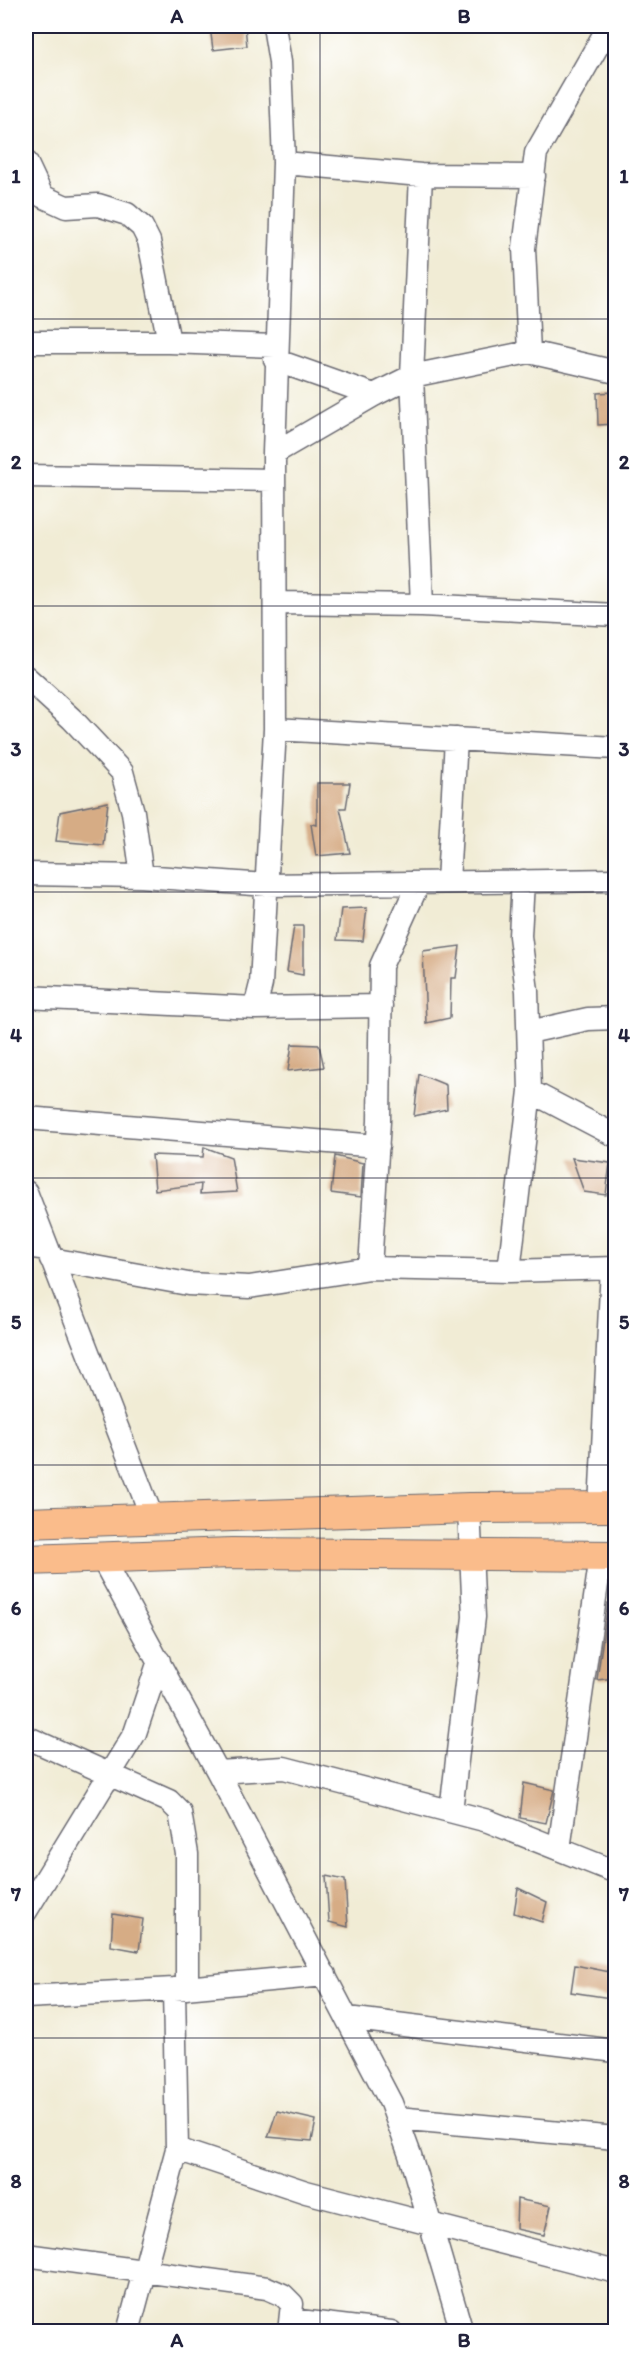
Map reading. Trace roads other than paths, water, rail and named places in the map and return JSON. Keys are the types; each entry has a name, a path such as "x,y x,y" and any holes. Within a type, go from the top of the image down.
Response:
{"main road":[{"path":"26,1523 469,1508 608,1507"},
{"path":"26,1560 232,1553 608,1556"}],"street":[{"path":"255,1008 261,984 275,729 276,603 273,480 275,353 284,163 280,62 274,26"},
{"path":"529,352 524,248 536,153 609,26"},
{"path":"26,162 42,196 66,207 98,205 127,214 142,227 149,241 170,342"},
{"path":"284,163 421,175 534,176"},
{"path":"421,175 412,376 422,605"},
{"path":"26,342 170,342 275,353 374,395"},
{"path":"274,453 374,395 412,376 529,352 615,372"},
{"path":"26,482 273,480"},
{"path":"276,603 422,605 615,615"},
{"path":"26,677 72,718 122,772 133,812 142,876"},
{"path":"275,729 615,748"},
{"path":"448,882 456,739"},
{"path":"26,874 142,876 267,885 615,880"},
{"path":"509,1271 530,1091 529,1032 520,936 523,881"},
{"path":"370,1268 378,1146 381,966 418,884"},
{"path":"26,997 255,1008 381,1006"},
{"path":"529,1032 588,1019 615,1018"},
{"path":"530,1091 615,1136"},
{"path":"26,1118 378,1146"},
{"path":"26,1192 153,1520"},
{"path":"26,1246 50,1254 188,1284 249,1287 370,1268 509,1271 614,1268 608,1507"},
{"path":"451,1811 474,1617 469,1508"},
{"path":"559,1850 608,1556"},
{"path":"102,1558 348,2018 397,2118 432,2225 462,2331"},
{"path":"26,1911 135,1733 159,1661"},
{"path":"26,1737 169,1801 180,1812 187,1854 177,2149 128,2331"},
{"path":"218,1772 284,1768 488,1821 615,1872"},
{"path":"26,1996 181,1988 325,1975"},
{"path":"348,2018 615,2051"},
{"path":"397,2118 615,2138"},
{"path":"177,2149 306,2192 615,2272"},
{"path":"26,2255 267,2288 283,2295 292,2304 290,2326 391,2331"}]}
